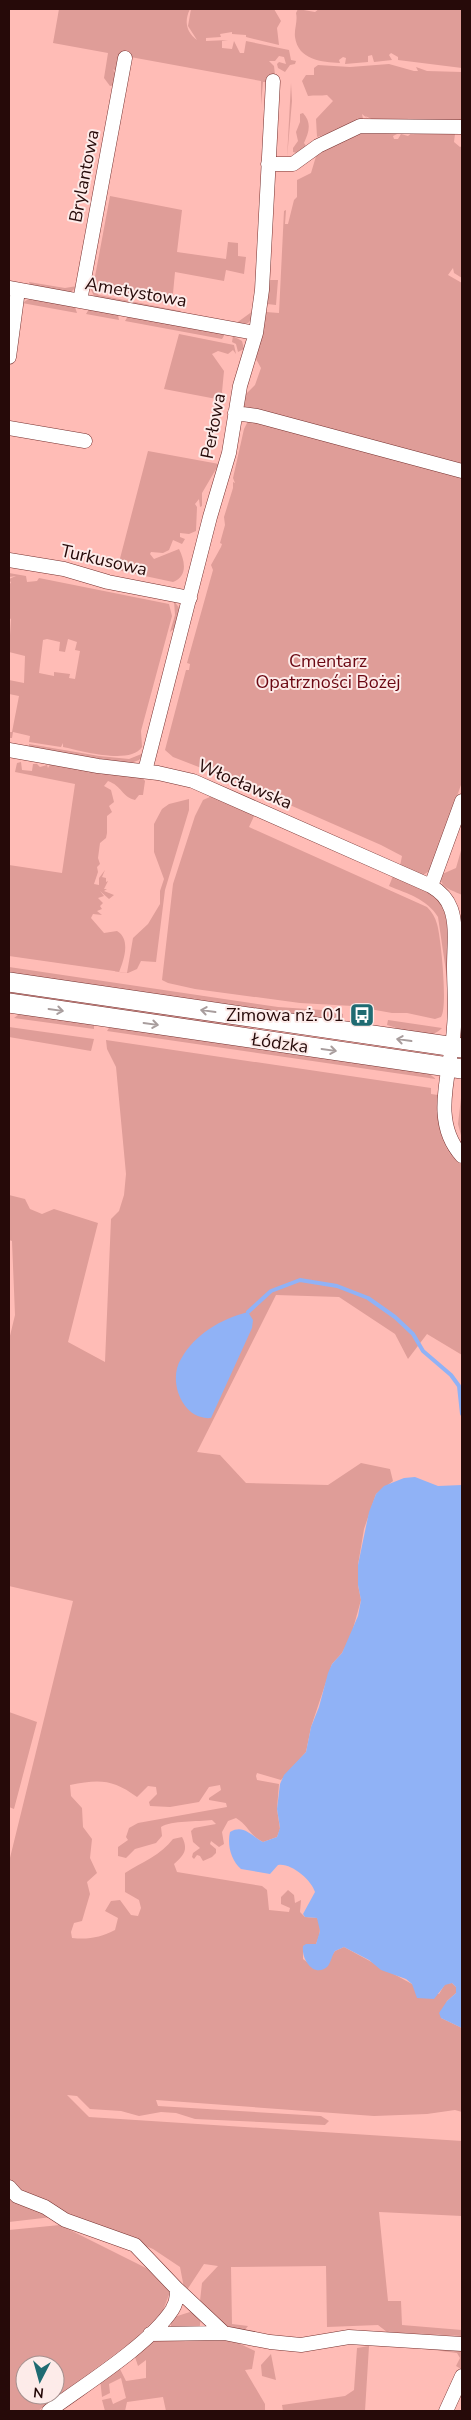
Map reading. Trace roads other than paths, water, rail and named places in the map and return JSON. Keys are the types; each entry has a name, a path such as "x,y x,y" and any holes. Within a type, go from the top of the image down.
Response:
{"main road":[{"name":"Łódzka","path":"9,982 457,1048"},
{"name":"Łódzka","path":"9,1003 456,1068"}],"street":[{"name":"Brylantowa","path":"80,301 125,58"},
{"name":"Perłowa","path":"145,771 210,517 229,453 240,386 256,333 262,290 273,81"},
{"path":"268,164 293,164 318,146 360,126 462,127"},
{"name":"Ametystowa","path":"13,289 256,333"},
{"path":"9,357 13,289"},
{"path":"235,413 257,416 462,471"},
{"path":"9,428 85,441"},
{"name":"Turkusowa","path":"9,560 64,569 108,582 190,598"},
{"name":"Włocławska","path":"9,750 98,766 145,771 177,777 203,785 431,886 442,894 449,904 454,928 454,1027 457,1048"},
{"path":"431,886 462,800"},
{"path":"457,1048 456,1068 444,1106 445,1123 454,1147 462,1156"},
{"path":"9,2187 17,2196 45,2207 65,2220 135,2244 176,2288 224,2334"},
{"path":"49,2411 150,2334 172,2309 178,2297 176,2288"},
{"path":"150,2334 224,2334 301,2345 349,2337 462,2344"},
{"path":"446,2411 462,2376"}],"water":[{"path":"248,1312 253,1320 252,1328 211,1418 201,1417 193,1413 180,1398 176,1378 177,1368 181,1359 201,1335 219,1323"},
{"path":"415,1477 438,1486 462,1485 462,2028 441,2018 439,2013 447,2001 456,1993 456,1987 452,1983 445,1985 434,1999 417,1998 412,1984 406,1979 381,1970 369,1960 344,1947 335,1951 328,1966 323,1969 318,1970 310,1966 304,1957 303,1946 306,1944 316,1944 320,1931 317,1918 305,1917 303,1914 315,1892 310,1882 294,1869 283,1865 278,1865 270,1874 241,1869 232,1857 229,1842 230,1832 239,1829 263,1842 277,1837 280,1828 277,1809 280,1784 284,1775 306,1752 311,1727 319,1707 328,1673 332,1664 342,1653 358,1616 361,1600 358,1585 358,1565 369,1512 376,1494 384,1486 404,1478"}],"waterway":[{"path":"248,1312 271,1291 300,1280 337,1286 368,1298 395,1317 413,1334 423,1351 451,1375 459,1386 462,1414"}],"place":[{"name":"Zimowa nż. 01","path":"362,1015"}],"park label":[{"name":"Cmentarz Opatrzności Bożej","path":"328,671"}]}
